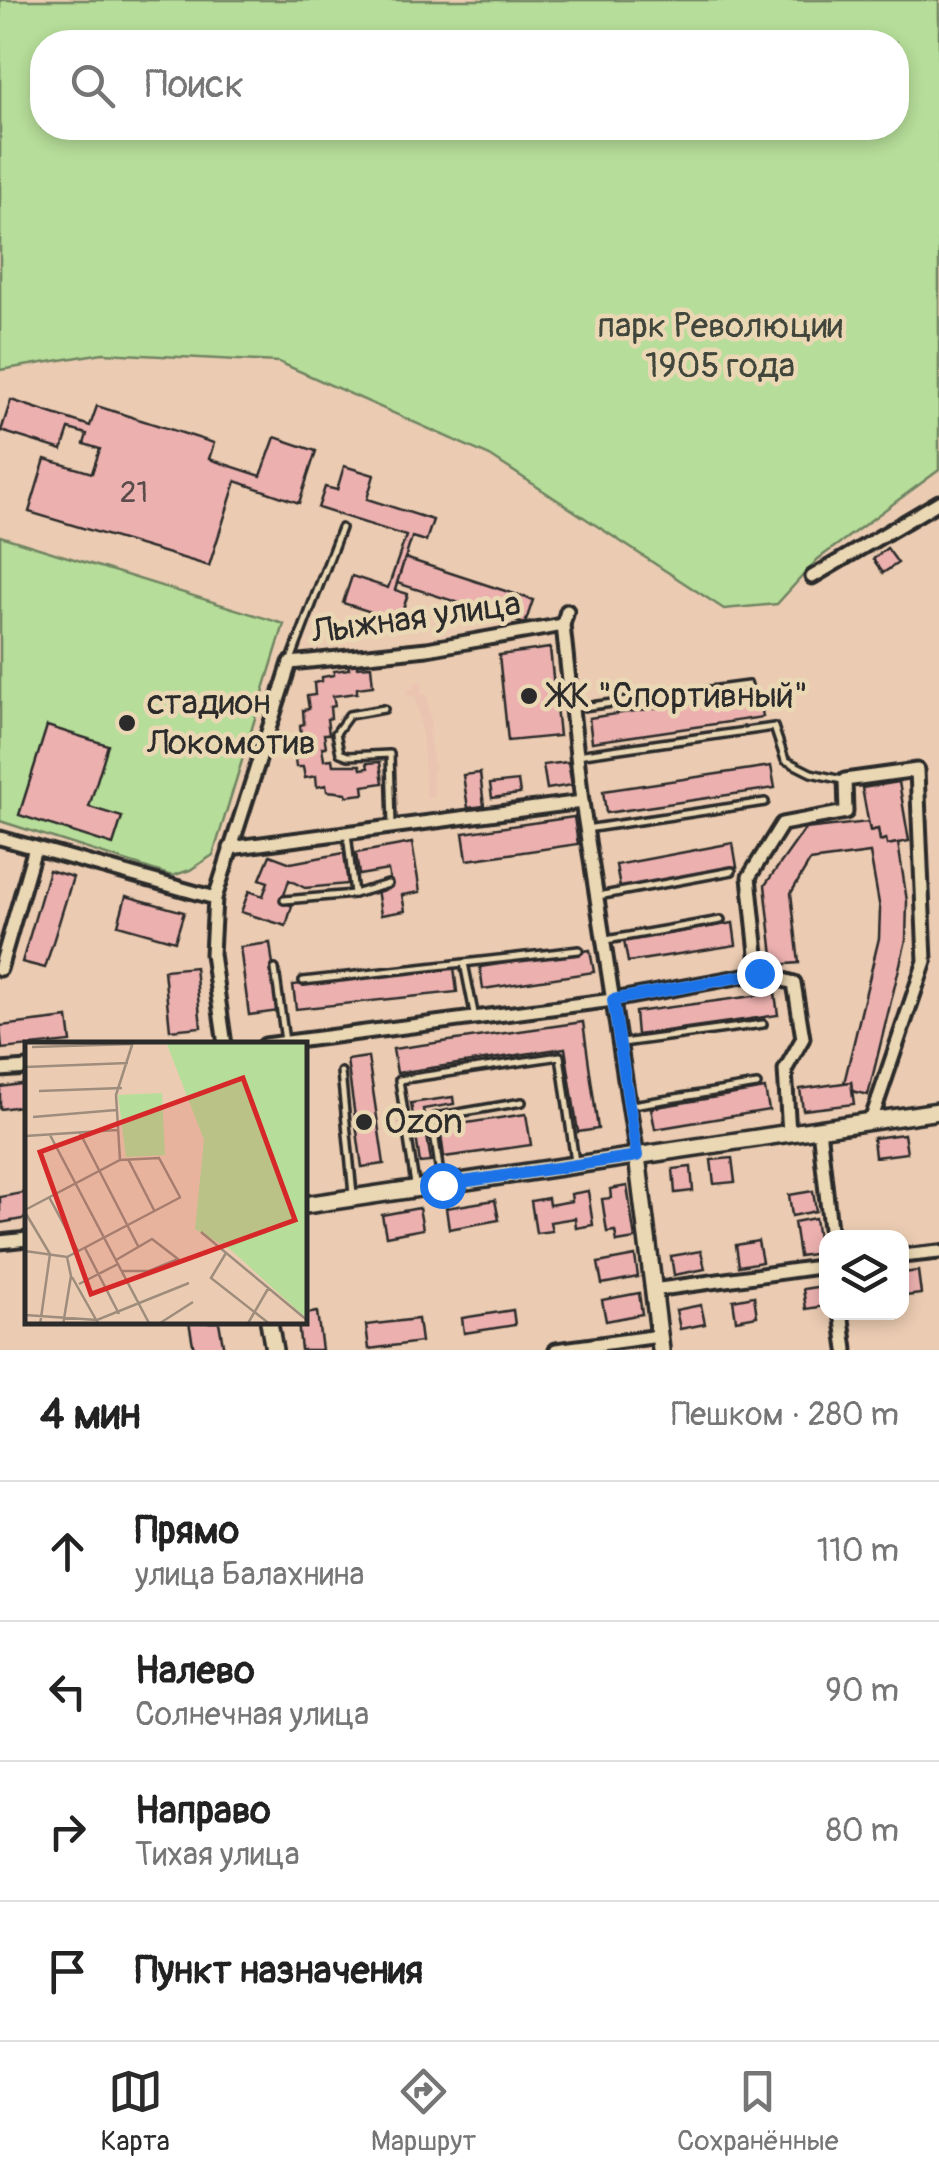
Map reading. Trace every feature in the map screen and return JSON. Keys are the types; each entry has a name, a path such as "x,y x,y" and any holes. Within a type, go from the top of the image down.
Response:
{"street":[{"path":"812,577 939,502"},
{"path":"556,1350 660,1343 630,1106 582,802 563,625 567,611"},
{"name":"Лыжная улица","path":"226,1042 212,954 214,898 290,663 428,649 563,625"},
{"path":"759,973 749,876 782,824 846,812 845,780 917,770 925,961 872,1121"},
{"path":"230,848 582,802"},
{"path":"0,838 214,898"},
{"path":"0,969 35,848"},
{"path":"925,961 939,959"},
{"path":"285,1042 613,1000 759,973 794,983 803,1038 785,1070 789,1133"},
{"path":"0,1070 25,1068"},
{"path":"308,1205 939,1111"},
{"path":"820,1128 830,1230"},
{"path":"0,1242 25,1239"},
{"path":"909,1255 939,1252"},
{"path":"653,1290 819,1267"},
{"path":"842,1320 846,1350"},
{"path":"270,1325 274,1350"}],"lane":[{"path":"290,663 341,528"},
{"path":"572,708 748,685"},
{"path":"384,709 350,715 336,733 336,744 340,753 348,756 390,754 392,826"},
{"path":"577,755 774,727 785,760 811,773 845,780"},
{"path":"586,829 765,802"},
{"path":"347,832 354,894"},
{"path":"597,896 732,871"},
{"path":"284,900 354,894 388,884"},
{"path":"604,940 721,920"},
{"path":"302,981 579,950"},
{"path":"464,963 475,1018"},
{"path":"275,969 285,1042"},
{"path":"620,1043 763,1024"},
{"path":"415,1189 400,1080 417,1077 560,1056 576,1165"},
{"path":"341,1072 354,1198"},
{"path":"630,1106 757,1085"},
{"path":"442,1185 432,1125 435,1117 522,1102"}],"shaded area":[{"path":"423,681 421,694 427,694 435,770 435,797 426,798 415,696 408,697 407,690 413,689 413,683"}],"green space":[{"name":"парк Революции 1905 года","path":"0,0 939,0 939,470 818,559 777,604 724,609 490,456 279,362 103,353 0,370"},
{"name":"стадион Локомотив","path":"0,536 284,624 213,855 190,870 172,876 0,821"}],"building":[{"path":"11,400 90,426 97,406 214,443 209,459 261,476 275,437 316,451 299,503 236,481 209,566 29,512 45,459 92,473 100,449 84,444 87,434 69,429 62,450 1,431"},
{"path":"344,466 374,475 367,499 433,520 426,541 412,537 395,590 408,594 399,621 343,603 352,576 388,588 406,536 318,508 325,487 337,490"},
{"path":"887,548 898,563 883,573 873,559"},
{"path":"405,558 533,600 525,624 397,583"},
{"name":"ЖК \"Спортивный\"","path":"550,648 559,736 508,741 499,655"},
{"path":"356,662 357,667 371,666 373,686 333,696 335,706 330,707 331,718 327,719 329,734 324,734 326,747 322,747 324,760 332,759 333,765 360,765 361,769 368,768 367,763 380,762 383,783 363,786 364,794 347,796 327,791 326,785 317,787 316,776 305,778 303,767 296,767 294,752 298,751 296,737 301,736 300,725 304,724 303,710 309,709 307,696 315,695 314,683 334,675 334,671 349,669 348,663"},
{"path":"759,692 763,717 592,742 589,718"},
{"path":"47,726 108,745 89,807 122,817 113,845 19,815"},
{"path":"568,762 572,785 547,789 543,765"},
{"path":"771,766 775,788 606,813 603,791"},
{"path":"480,773 484,806 468,808 463,775"},
{"path":"518,781 520,794 492,798 490,784"},
{"path":"899,782 909,841 887,845 886,839 880,841 878,829 870,831 862,788"},
{"path":"574,817 578,844 467,860 463,833"},
{"path":"868,822 870,831 878,829 880,841 886,839 887,845 898,843 907,901 906,940 868,1095 852,1091 851,1082 844,1083 879,938 880,909 870,853 810,861 791,893 799,963 774,965 765,885 805,829"},
{"path":"412,843 420,892 402,895 405,911 381,915 377,889 391,887 388,870 359,875 356,853"},
{"path":"733,843 737,867 620,888 616,865"},
{"path":"344,853 348,884 305,888 289,880 282,901 292,906 286,926 241,912 249,891 263,896 268,882 260,879 270,855 291,863"},
{"path":"49,870 73,877 45,968 22,962"},
{"path":"126,896 184,912 175,941 118,925"},
{"path":"733,923 736,945 628,962 624,941"},
{"path":"270,943 279,1011 249,1015 240,947"},
{"path":"590,950 594,972 483,989 480,967"},
{"path":"195,967 201,1027 170,1030 164,970"},
{"path":"454,967 457,992 296,1009 293,985"},
{"path":"775,993 778,1015 637,1035 635,1012"},
{"path":"68,1018 71,1042 25,1042 25,1047 2,1049 0,1026"},
{"path":"583,1022 598,1129 578,1132 565,1048 397,1073 393,1049"},
{"path":"368,1057 384,1164 362,1167 347,1060"},
{"path":"851,1082 854,1104 803,1110 800,1089"},
{"path":"25,1083 25,1105 0,1109 0,1087"},
{"path":"765,1089 769,1110 655,1129 651,1108"},
{"path":"453,1097 454,1104 423,1109 431,1162 420,1163 411,1103"},
{"path":"526,1114 531,1145 444,1157 440,1127"},
{"path":"904,1134 907,1153 875,1157 873,1138"},
{"path":"732,1158 735,1182 714,1184 711,1160"},
{"path":"691,1167 693,1191 675,1193 673,1169"},
{"path":"627,1186 635,1239 617,1242 615,1231 607,1232 602,1199 611,1198 610,1189"},
{"path":"588,1191 593,1225 576,1228 575,1218 550,1222 552,1231 536,1233 531,1201 548,1198 549,1205 572,1201 571,1194"},
{"path":"813,1191 816,1211 792,1216 789,1195"},
{"path":"25,1193 25,1219 0,1223 0,1197"},
{"path":"495,1200 499,1220 449,1229 446,1208"},
{"path":"419,1208 423,1229 386,1236 382,1215"},
{"path":"815,1218 819,1253 799,1256 794,1222"},
{"path":"758,1241 762,1262 739,1266 736,1245"},
{"path":"701,1251 705,1269 674,1275 671,1256"},
{"path":"635,1256 638,1277 602,1284 598,1263"},
{"path":"918,1271 921,1294 909,1296 909,1272"},
{"path":"819,1287 819,1307 806,1309 803,1289"},
{"path":"639,1293 642,1314 606,1321 602,1300"},
{"path":"754,1296 757,1316 736,1320 733,1300"},
{"path":"701,1305 705,1324 680,1329 676,1310"},
{"path":"513,1310 515,1325 464,1333 462,1318"},
{"path":"317,1312 322,1350 301,1350 298,1325 308,1325 308,1314"},
{"path":"418,1319 421,1342 369,1349 366,1325"},
{"path":"190,1325 220,1325 224,1350 194,1350"}],"place":[{"name":"ЖК \"Спортивный\"","path":"529,696"},
{"name":"стадион Локомотив","path":"127,723"},
{"name":"Ozon","path":"364,1122"}],"route":[{"path":"442,1185 637,1156 613,1000 759,973"}]}
